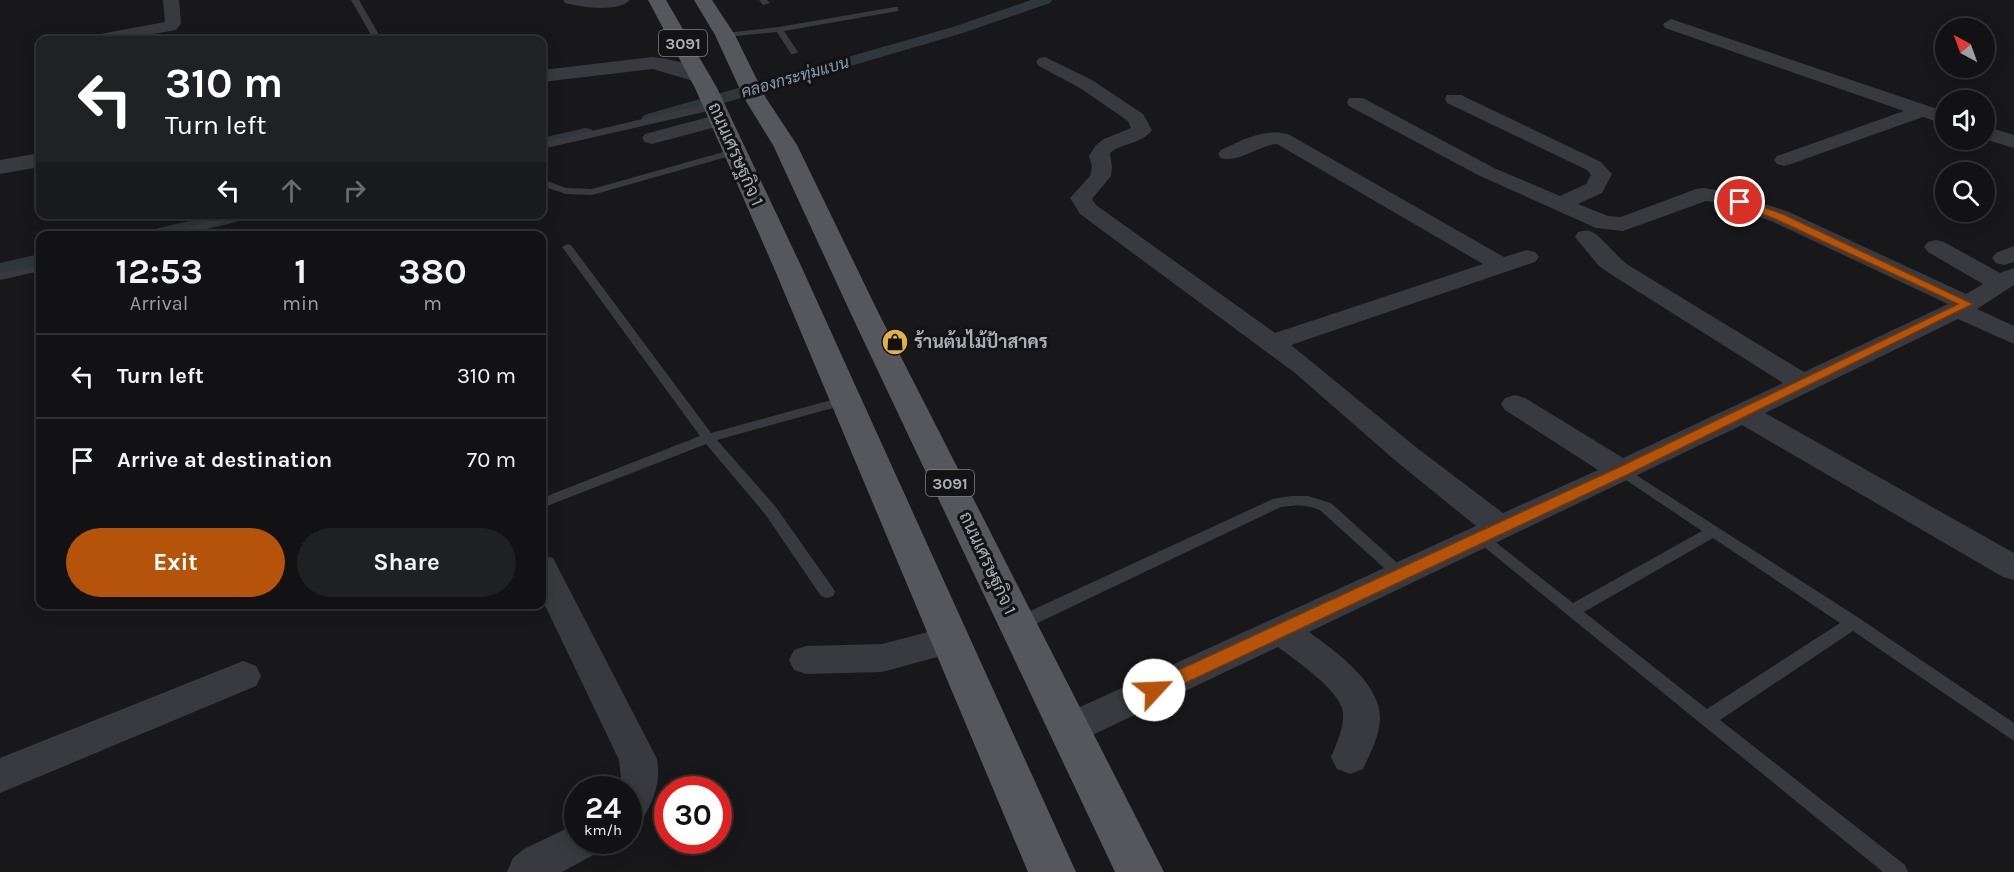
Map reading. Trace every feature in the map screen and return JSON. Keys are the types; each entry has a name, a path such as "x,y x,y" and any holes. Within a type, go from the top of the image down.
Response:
{"main road":[{"name":"ถนนเศรษฐกิจ 1","path":"657,0 711,99 788,268 1052,872"},
{"name":"ถนนเศรษฐกิจ 1","path":"703,0 725,35 751,89 784,145 1017,625 1140,872"}],"street":[{"path":"116,36 170,26 173,23 171,0"},
{"path":"571,0 593,4 622,0"},
{"path":"1671,24 1935,115"},
{"path":"577,70 645,52 665,42 674,29"},
{"path":"1045,62 1086,84 1136,117 1142,130 1101,150 1098,159 1102,167 1098,180 1081,198 1088,209 1272,343 1489,532"},
{"path":"546,75 653,63 671,66 711,99 652,138"},
{"path":"1454,99 1569,153 1594,166 1602,174 1594,188 1559,205"},
{"path":"1356,102 1487,172 1604,224 1614,225 1704,194 1724,197 1779,216 1963,306 2014,336"},
{"path":"1784,160 1922,111"},
{"path":"1995,136 2014,142"},
{"path":"1228,154 1262,139 1281,138 1502,265"},
{"path":"0,167 36,161"},
{"path":"1586,237 1608,261 1620,270 1804,384"},
{"path":"1936,247 2008,267"},
{"path":"1272,343 1527,257"},
{"path":"1069,729 1622,471 1963,306 2008,267"},
{"path":"1515,404 1622,471"},
{"path":"1743,413 2014,568"},
{"path":"546,575 638,759 641,776"},
{"path":"1280,630 1324,664 1350,690 1360,708 1359,729 1350,757"},
{"path":"806,660 882,658 951,640"},
{"path":"0,776 243,676"},
{"path":"528,872 538,863 564,850"}],"lane":[{"path":"355,0 376,36"},
{"path":"725,35 779,29 895,9"},
{"path":"779,29 794,52"},
{"path":"546,145 684,112 711,99"},
{"path":"546,184 572,193 592,192 734,152"},
{"path":"185,231 227,219"},
{"path":"567,247 675,395 770,510 827,592"},
{"path":"0,277 36,269"},
{"path":"546,501 709,438 846,400"},
{"path":"1622,471 1853,623 2014,733"},
{"path":"1017,625 1278,503 1300,498 1326,507 1400,574"},
{"path":"1572,611 1713,531"},
{"path":"1489,532 1572,611 1898,872"},
{"path":"1707,719 1853,623"}],"waterway":[{"name":"คลองกระทุ่มแบน","path":"650,119 958,30 1045,0"},
{"name":"คลองกระทุ่มแบน","path":"546,142 585,133"},
{"name":"คลองกระทุ่มแบน","path":"172,231 225,219"},
{"name":"คลองกระทุ่มแบน","path":"0,269 36,261"}],"place":[{"name":"ร้านต้นไม้ป้าสาคร","path":"895,342"}],"route":[{"path":"1154,690 1622,471 1968,304 1779,216 1740,202"}]}
